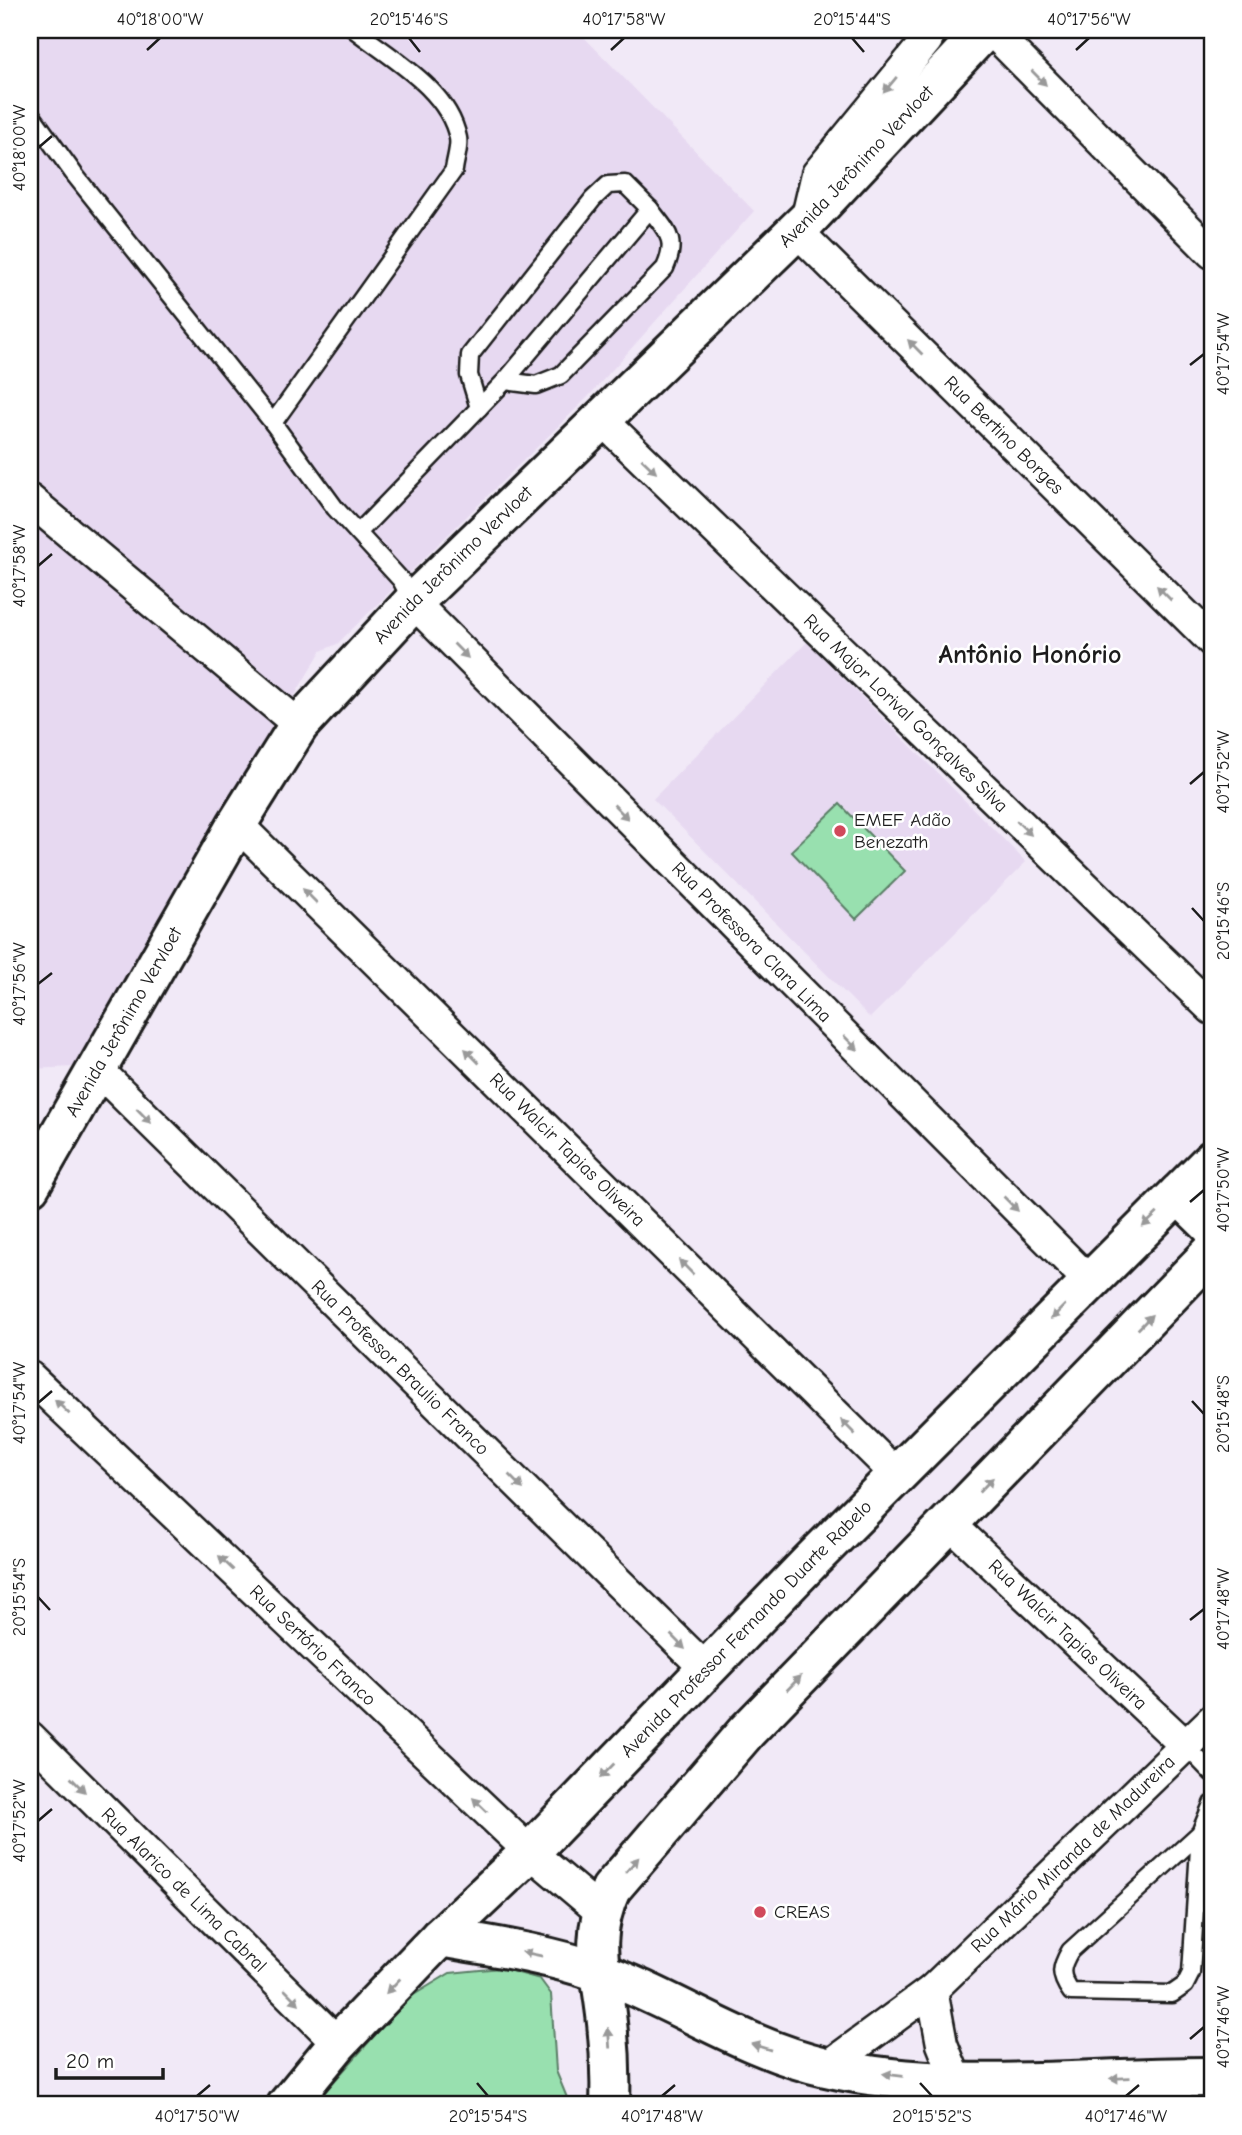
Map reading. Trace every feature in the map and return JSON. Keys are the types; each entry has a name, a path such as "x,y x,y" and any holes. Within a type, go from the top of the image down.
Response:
{"street":[{"path":"801,225 817,174 927,40 928,30"},
{"name":"Avenida Jerônimo Vervloet","path":"30,1186 237,824 299,725 413,602 801,225 985,30"},
{"path":"990,30 1212,253"},
{"name":"Rua Bertino Borges","path":"801,225 1212,641"},
{"name":"Rua Major Lorival Gonçalves Silva","path":"600,418 1212,1009"},
{"path":"30,500 299,725"},
{"name":"Rua Professora Clara Lima","path":"413,602 1089,1281"},
{"name":"Rua Walcir Tapias Oliveira","path":"237,824 897,1475"},
{"name":"Rua Professor Braulio Franco","path":"96,1068 705,1668"},
{"name":"Avenida Professor Fernando Duarte Rabelo","path":"287,2105 338,2043 440,1937 530,1852 705,1668 1212,1160"},
{"path":"1178,1194 1212,1227"},
{"path":"610,2105 607,2021 598,1972 600,1911 611,1889 746,1732 1212,1252"},
{"name":"Rua Sertório Franco","path":"30,1377 530,1852 600,1911"},
{"name":"Rua Walcir Tapias Oliveira","path":"949,1523 1186,1746"},
{"name":"Rua Mário Miranda de Madureira","path":"827,2067 932,1990 1212,1720"},
{"name":"Rua Alarico de Lima Cabral","path":"30,1737 338,2043"},
{"path":"440,1937 563,1961 598,1972 751,2044 827,2067 958,2084 1212,2077"},
{"path":"932,1990 942,2044 958,2084"}],"lane":[{"path":"273,423 454,170 458,140 449,112 431,90 355,30"},
{"path":"30,113 74,174 273,423 335,508 401,580 413,602"},
{"path":"479,408 469,375 470,355 593,199 608,185 625,184 650,209 672,240 671,255 665,268 561,374 536,385 505,381"},
{"path":"358,533 505,381 650,209"},
{"path":"1186,1746 1212,1773"},
{"path":"1200,1833 1070,1951 1060,1968 1063,1980 1071,1992 1172,1994 1185,1985 1191,1973 1200,1833 1212,1804"}],"shaded area":[{"path":"30,30 577,30 754,211 587,398 337,644 321,651 74,1067 30,1069"},
{"name":"EMEF Adão Benezath","path":"807,642 1026,862 870,1018 653,799"}],"green space":[{"path":"840,804 905,871 856,919 791,851"},
{"path":"500,1968 540,1979 551,1994 556,2071 570,2105 313,2105 407,1999 450,1973"}],"place":[{"name":"EMEF Adão Benezath","path":"840,831"},
{"name":"CREAS","path":"760,1912"}],"district":[{"name":"Antônio Honório","path":"1030,655"}]}
